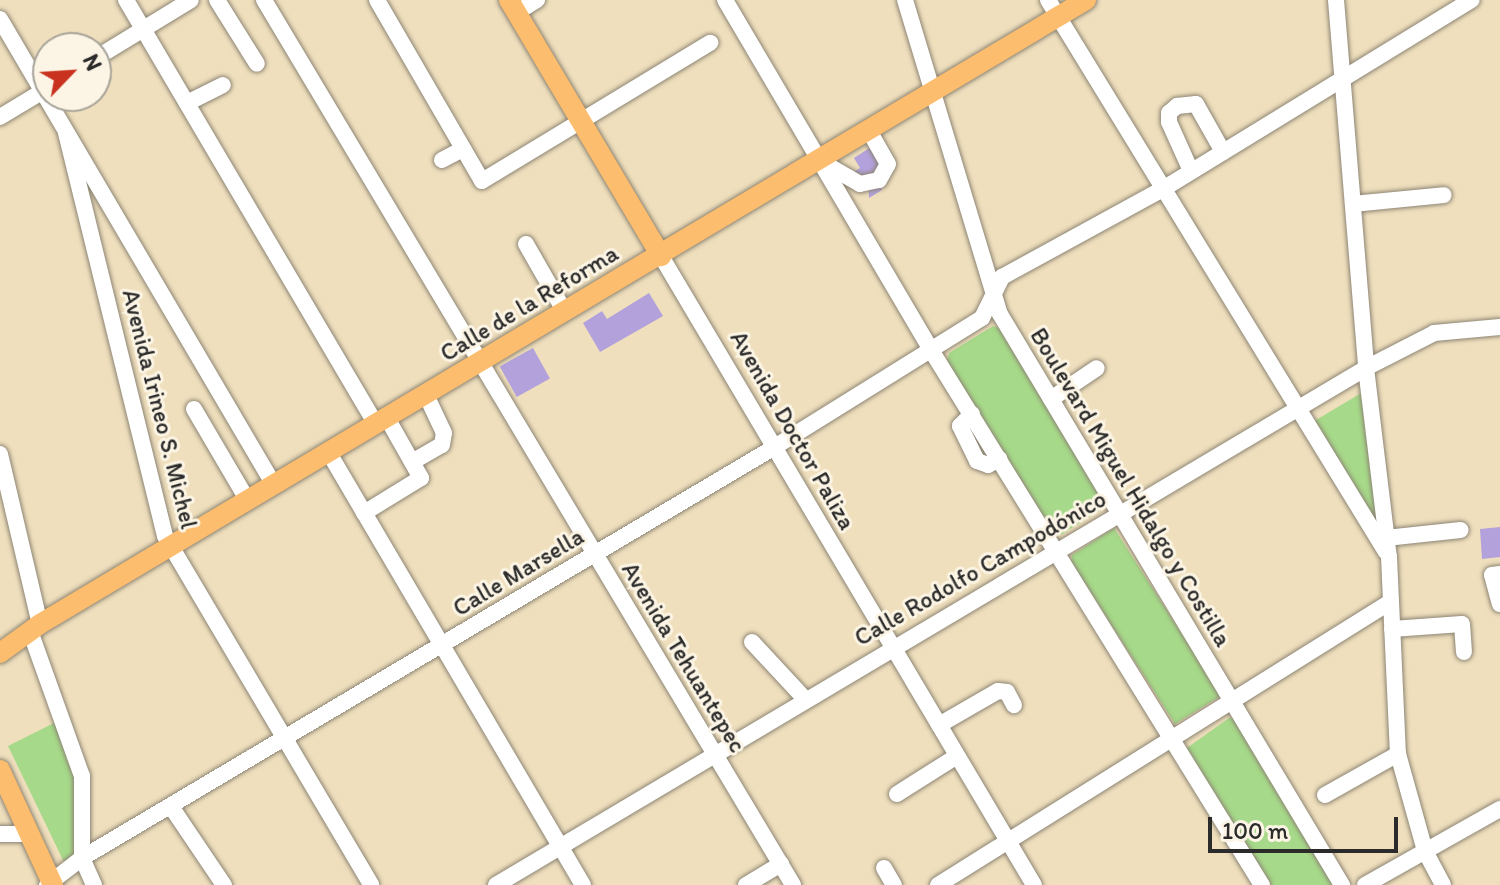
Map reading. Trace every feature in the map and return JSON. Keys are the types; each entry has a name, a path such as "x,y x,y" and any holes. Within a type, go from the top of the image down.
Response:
{"main road":[{"name":"Calle de la Reforma","path":"0,653 35,627 819,160 933,90 1053,9 1086,0"},
{"name":"Avenida Doctor Paliza","path":"512,6 661,256"},
{"path":"0,770 5,795 29,834 50,884"}],"street":[{"path":"126,0 382,421 421,478 364,513"},
{"path":"112,48 191,0"},
{"path":"217,0 257,64"},
{"name":"Avenida Tehuantepec","path":"264,0 793,885"},
{"path":"377,0 482,181 710,43"},
{"path":"512,6 537,0"},
{"path":"725,0 931,350 1262,885"},
{"name":"Boulevard Miguel Hidalgo y Costilla","path":"905,0 1000,314 1342,885"},
{"path":"1336,0 1366,368 1389,557 1398,754 1425,851 1443,885"},
{"name":"Calle Marsella","path":"50,884 82,858 172,808 773,448 982,318 1002,277 1163,189 1472,0"},
{"path":"1053,9 1389,557"},
{"path":"0,19 32,68"},
{"path":"187,103 223,85"},
{"path":"0,117 32,98"},
{"path":"1191,171 1169,122 1169,113 1177,106 1196,104 1223,152"},
{"path":"56,112 274,485"},
{"path":"819,160 860,184 879,180 888,164 868,129"},
{"name":"Avenida Irineo S. Michel","path":"66,133 171,547 371,885"},
{"path":"442,160 463,149"},
{"path":"1353,204 1444,195"},
{"path":"526,244 565,312"},
{"name":"Avenida Doctor Paliza","path":"661,256 1034,885"},
{"name":"Calle Rodolfo Campodónico","path":"496,885 1366,368 1434,333 1500,327"},
{"path":"1051,399 1097,368"},
{"path":"412,462 442,445 444,433 426,395"},
{"path":"194,409 248,501"},
{"path":"329,453 583,885"},
{"path":"0,454 35,627 82,776 82,858 94,885"},
{"path":"1386,538 1461,530"},
{"path":"1500,574 1492,575 1500,604"},
{"path":"938,885 1390,602"},
{"path":"1392,629 1462,624 1464,652"},
{"path":"752,642 805,699"},
{"path":"939,725 998,691 1007,692 1014,705"},
{"path":"1325,795 1398,754"},
{"path":"897,794 957,756"},
{"path":"172,808 224,885"},
{"path":"1365,885 1500,809"},
{"path":"0,834 29,834"},
{"path":"746,885 781,864"},
{"path":"884,868 894,885"}],"green space":[{"path":"993,326 999,328 1104,501 1103,508 1061,535 1054,534 947,362 949,353"},
{"path":"1368,389 1382,538 1311,423"},
{"path":"1114,528 1219,692 1219,697 1175,724 1071,562 1072,555"},
{"path":"1229,718 1234,718 1336,885 1271,885 1184,750"},
{"path":"58,721 80,778 78,855 64,862 8,746"}],"building":[{"path":"871,147 887,152 877,171 882,190 869,198 868,177 847,176 860,168 854,158"},
{"path":"649,293 663,316 600,352 583,323 602,311 607,319"},
{"path":"533,348 550,379 517,397 500,366"},
{"path":"1500,527 1500,557 1482,559 1480,529"}]}
